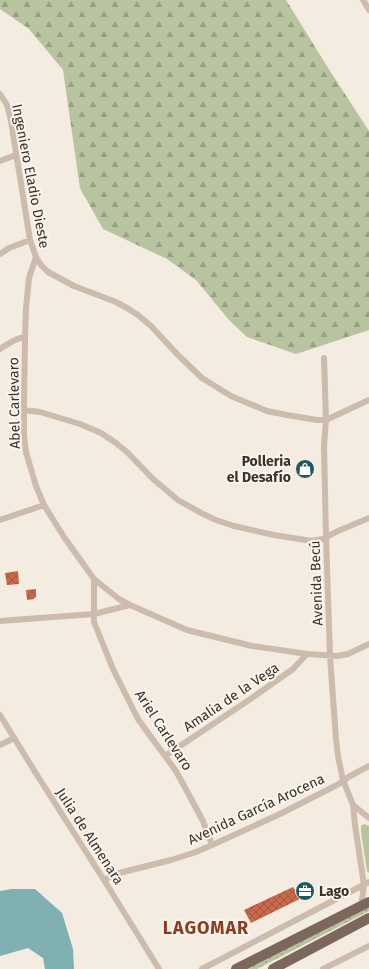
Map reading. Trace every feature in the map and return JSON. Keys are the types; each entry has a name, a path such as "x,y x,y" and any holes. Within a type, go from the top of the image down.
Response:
{"main road":[{"path":"236,969 365,904"},
{"path":"273,969 367,922"}],"street":[{"path":"363,0 369,10"},
{"name":"Ingeniero Eladio Dieste","path":"0,94 7,105 9,113 30,240 36,257 41,265 48,272 58,278 74,286 116,302 138,315 151,326 202,378 231,396 248,404 273,412 306,419 326,420"},
{"path":"0,161 16,155"},
{"path":"0,254 9,248 30,240"},
{"name":"Abel Carlevaro","path":"36,257 29,278 26,308 24,410 24,436 26,452 36,486 44,505 94,580 130,605 187,630 252,646 307,654 338,656 348,654 369,644"},
{"path":"0,349 20,337 25,337"},
{"name":"Avenida Becú","path":"324,358 326,420 324,446 326,537 330,656 336,739 343,780 353,805 355,825 367,883 365,904"},
{"path":"326,420 369,400"},
{"path":"24,410 40,412 80,424 100,433 121,447 153,479 178,500 216,520 251,530 294,539 312,540 322,539 332,533 369,518"},
{"path":"0,520 44,505"},
{"name":"Ariel Carlevaro","path":"94,580 94,622 113,668 138,719 176,771 194,802 212,845"},
{"path":"0,621 94,614 130,605"},
{"name":"Amalia de la Vega","path":"165,756 293,669 307,654"},
{"name":"Julia de Almenara","path":"0,715 36,775 104,880 159,969"},
{"path":"0,745 14,738"},
{"name":"Avenida García Arocena","path":"104,880 120,873 196,852 280,814 337,785 343,780 369,766"},
{"name":"Avenida Becú","path":"353,805 369,818"},
{"path":"202,969 367,883"},
{"path":"323,969 369,946"}],"green space":[{"path":"0,0 286,0 369,131 369,330 296,354 247,337 229,320 196,280 167,259 103,229 80,188 63,70 29,29 0,9"},
{"path":"364,824 369,826 369,873 367,871 361,832 361,826"},
{"path":"369,907 369,911 257,969 245,969"}],"water":[{"path":"12,889 35,889 62,913 73,949 74,969 45,969 43,958 28,948 0,956 0,891"}],"building":[{"path":"18,571 19,584 7,585 5,573"},
{"path":"36,589 36,597 34,599 27,600 26,590"},
{"path":"310,883 314,892 251,923 244,910 293,887 295,890"}],"place":[{"name":"Polleria el Desafío","path":"305,469"},
{"name":"Lago","path":"305,891"}],"district":[{"name":"LAGOMAR","path":"206,928"}]}
